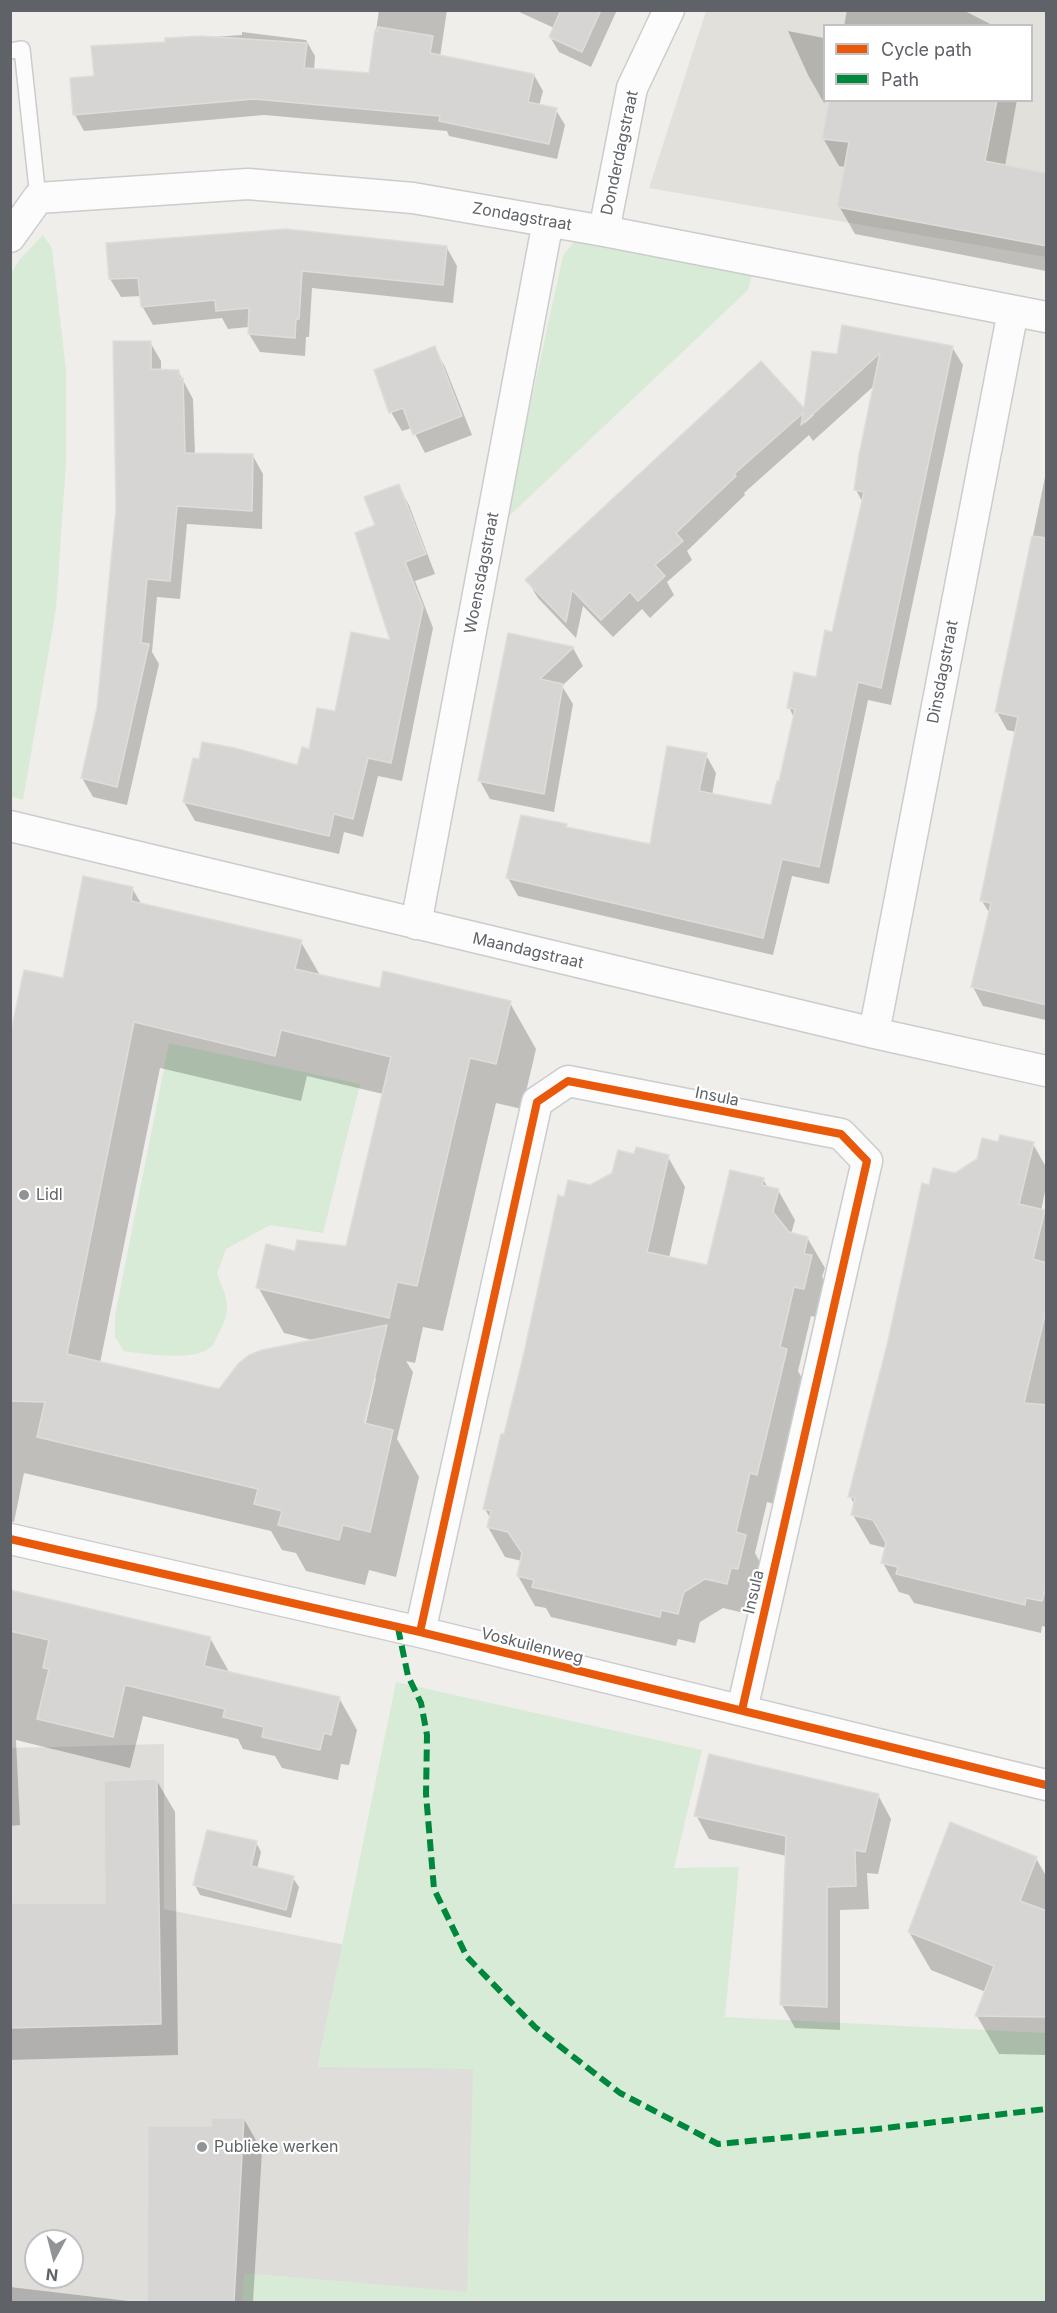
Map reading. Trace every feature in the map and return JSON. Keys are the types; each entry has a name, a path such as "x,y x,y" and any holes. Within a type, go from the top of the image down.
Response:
{"street":[{"name":"Donderdagstraat","path":"604,231 632,88 669,10"},
{"name":"Zondagstraat","path":"38,198 248,184 413,198 604,231 1047,317"},
{"path":"10,237 38,198"},
{"name":"Woensdagstraat","path":"416,924 548,221"},
{"name":"Dinsdagstraat","path":"874,1033 1013,311"},
{"name":"Maandagstraat","path":"10,826 874,1033 1047,1071"},
{"name":"Insula","path":"420,1632 537,1102 568,1081 841,1134 867,1161 742,1710"},
{"name":"Voskuilenweg","path":"10,1539 420,1632 1047,1785"}],"lane":[{"path":"10,51 22,48 38,198"}],"shaded area":[{"path":"706,11 1046,11 1046,257 649,188"},
{"path":"164,1744 164,1909 345,1945 489,2051 484,2302 11,2302 10,1748"}],"green space":[{"path":"43,235 52,248 66,370 66,463 56,609 23,800 10,796 10,275 20,259"},
{"path":"584,241 752,274 748,290 505,520 563,256 573,243"},
{"path":"169,1043 360,1084 323,1233 270,1225 226,1249 217,1273 227,1302 224,1322 211,1347 203,1352 182,1356 124,1351 115,1337 115,1316"},
{"path":"396,1682 702,1750 674,1868 739,1867 725,2017 1046,2033 1046,2302 242,2302 244,2273 467,2292 473,2069 317,2067"}],"building":[{"path":"561,10 601,10 582,52 549,37"},
{"path":"378,27 433,36 430,53 534,74 528,102 557,108 549,144 439,121 440,116 254,99 73,115 70,78 94,76 91,46 165,42 165,38 201,36 307,43 304,68 369,73 375,30 378,31"},
{"path":"829,102 997,102 985,161 1047,173 1047,246 837,207 849,142 822,139"},
{"path":"286,229 447,246 443,285 302,271 299,319 296,319 295,338 248,334 249,308 216,311 215,300 141,307 138,278 109,279 106,243"},
{"path":"842,325 953,346 881,688 858,682 819,867 782,859 763,938 506,878 521,815 567,824 566,827 650,844 667,746 707,753 699,791 771,805 777,781 779,781 795,709 787,708 794,672 816,677 825,630 832,632 864,492 854,490 880,353 801,425 803,413 734,474 736,476 676,533 683,541 655,565 665,576 638,601 630,592 601,620 572,590 566,622 525,580 761,361 804,408 812,351 837,354"},
{"path":"113,341 151,341 151,369 179,370 179,378 183,378 185,453 253,454 252,511 177,506 170,581 147,579 141,643 149,644 117,787 81,778 97,708 116,509"},
{"path":"435,346 462,416 413,435 403,408 389,413 374,370"},
{"path":"399,484 426,554 405,562 423,607 391,763 368,758 353,819 334,814 329,836 183,802 193,758 199,759 202,742 235,748 297,765 302,747 309,749 317,708 335,711 351,632 390,640 355,533 375,525 364,497"},
{"path":"1032,536 1047,538 1047,1005 971,987 991,903 980,901 1018,717 995,712"},
{"path":"508,633 574,647 540,679 563,684 544,794 478,781"},
{"path":"83,876 133,887 131,901 302,940 295,969 380,988 383,971 511,1001 496,1064 470,1058 417,1286 397,1282 389,1318 256,1288 266,1244 295,1251 297,1240 346,1246 391,1057 281,1030 275,1056 134,1022 67,1354 219,1389 238,1364 249,1355 262,1350 387,1325 364,1423 393,1430 370,1532 343,1525 339,1540 278,1525 282,1511 254,1504 258,1489 37,1437 45,1402 10,1401 10,1036 24,970 63,978"},
{"path":"1000,1135 1034,1142 1019,1204 1045,1210 1033,1259 1047,1263 1047,1306 1024,1403 1047,1405 1047,1584 1042,1601 1026,1598 1025,1605 896,1574 898,1567 881,1563 886,1543 873,1520 851,1515 855,1498 848,1497 888,1341 922,1183 929,1185 933,1168 955,1173 977,1159 982,1138 998,1142"},
{"path":"636,1147 669,1155 647,1252 707,1265 730,1170 764,1178 762,1185 779,1189 773,1212 789,1232 808,1237 804,1254 812,1255 804,1289 794,1287 780,1347 787,1349 757,1475 750,1473 736,1532 746,1535 738,1569 731,1568 727,1584 705,1579 684,1592 678,1614 661,1610 660,1617 532,1587 534,1580 517,1576 522,1553 508,1532 487,1527 491,1511 483,1509 524,1353 558,1195 564,1197 568,1180 590,1185 612,1173 618,1150 634,1154"},
{"path":"10,1590 211,1637 204,1666 340,1697 331,1735 324,1733 320,1750 262,1737 264,1727 223,1717 225,1709 125,1685 113,1737 37,1719 49,1669 43,1668 49,1640 10,1631"},
{"path":"709,1754 879,1794 865,1852 855,1850 856,1886 827,1887 827,2007 780,2005 786,1836 694,1816"},
{"path":"157,1779 161,2024 10,2028 10,1903 105,1903 104,1781"},
{"path":"950,1822 1037,1857 1020,1901 1047,1911 1047,2017 975,2016 994,1966 908,1932"},
{"path":"207,1830 257,1841 251,1866 294,1876 286,1910 193,1885"},
{"path":"211,2118 244,2118 234,2302 147,2302 148,2126 211,2126"}],"marked path":[{"path":"398,1628 408,1676 421,1703 427,1735 426,1794 434,1889 467,1957 535,2027 620,2093 718,2144 877,2129 1046,2109"}],"cycle path":[{"path":"420,1632 537,1102 568,1081 841,1134 867,1161 742,1710"},
{"path":"10,1539 420,1632 1046,1785"}],"place":[{"name":"Lidl","path":"24,1195"},
{"name":"Publieke werken","path":"202,2147"}]}
